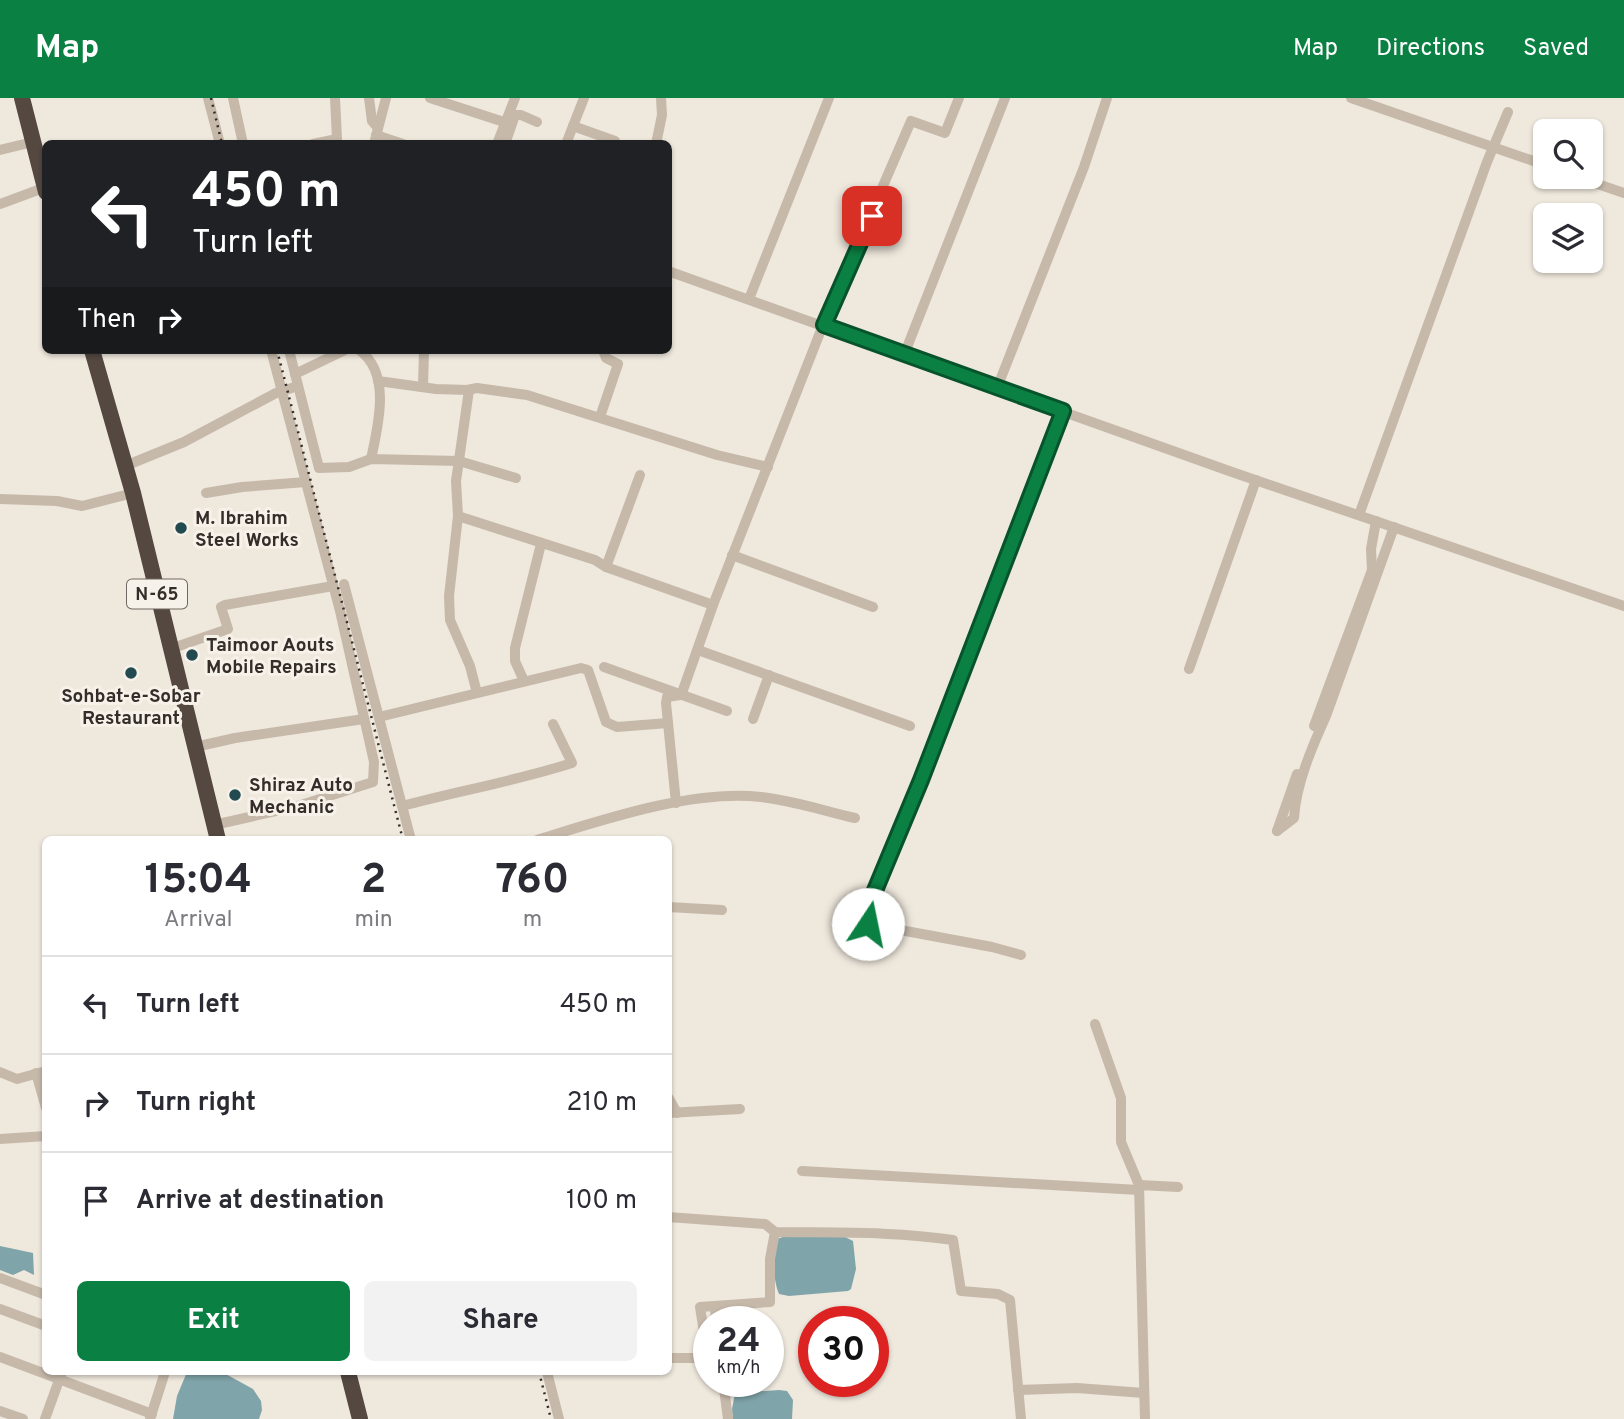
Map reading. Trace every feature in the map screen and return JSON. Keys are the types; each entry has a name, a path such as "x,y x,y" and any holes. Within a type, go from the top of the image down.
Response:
{"highway":[{"path":"22,98 42,177"},
{"name":"N-65","path":"93,354 133,494 216,833"},
{"path":"349,1375 360,1419"}],"street":[{"path":"208,98 219,140"},
{"path":"233,98 242,140"},
{"path":"332,140 337,139 335,98"},
{"path":"369,98 376,136"},
{"path":"376,136 386,98"},
{"path":"429,98 504,122"},
{"path":"498,140 515,98"},
{"path":"568,140 584,98"},
{"path":"657,140 662,115 661,98"},
{"path":"749,299 829,98"},
{"path":"680,695 732,555 824,325 911,121 945,132 959,98"},
{"path":"904,355 1005,98"},
{"path":"997,388 1084,167 1107,98"},
{"path":"1351,98 1533,161"},
{"path":"1359,515 1508,112"},
{"path":"506,140 515,115 522,115 537,122"},
{"path":"573,126 612,140"},
{"path":"0,150 33,142"},
{"path":"1603,186 1624,193"},
{"path":"0,204 42,190"},
{"path":"672,272 1256,480 1624,606"},
{"path":"272,354 306,482 379,717 410,836"},
{"path":"290,354 319,468 349,467 371,459 459,461 516,478"},
{"path":"295,374 337,354"},
{"path":"364,354 375,366 379,390 377,432 371,459"},
{"path":"423,387 424,354"},
{"path":"600,417 618,364 606,358 605,354"},
{"path":"378,382 469,390 477,388 527,395 717,455 768,467"},
{"path":"125,467 184,442 299,386"},
{"path":"469,390 456,481 458,516 449,596 450,620 470,666 477,693"},
{"path":"1021,955 868,924 866,912 921,780 1063,411"},
{"path":"606,567 640,475"},
{"path":"1189,669 1256,480"},
{"path":"206,493 306,482"},
{"path":"0,499 57,501 82,506 133,494"},
{"path":"458,516 594,560 606,567 713,605"},
{"path":"1376,521 1371,549 1371,570 1277,831 1294,818 1295,803 1317,736 1394,527"},
{"path":"524,681 515,661 515,648 541,544"},
{"path":"732,555 873,607"},
{"path":"170,649 228,629 221,607 225,605 338,585"},
{"path":"216,833 373,782 374,762 338,585"},
{"path":"698,650 910,726"},
{"path":"604,667 727,711"},
{"path":"379,717 581,668 588,670 606,722 617,727 668,723"},
{"path":"753,719 769,675"},
{"path":"676,803 667,697 680,695"},
{"path":"195,747 235,738 364,719"},
{"path":"402,806 457,791 529,777 572,763 553,724"},
{"path":"568,836 676,803 719,796 761,797 855,818"},
{"path":"672,907 722,910"},
{"path":"1095,1024 1121,1098 1121,1142 1139,1187 1145,1419"},
{"path":"0,1072 16,1079 41,1072"},
{"path":"673,1113 740,1109"},
{"path":"0,1139 42,1136"},
{"path":"802,1171 1178,1187"},
{"path":"672,1217 765,1224 775,1232 900,1234 953,1240 961,1291 998,1294 1010,1300 1021,1419"},
{"path":"726,1306 770,1302 775,1232"},
{"path":"0,1278 42,1294"},
{"path":"0,1309 42,1325"},
{"path":"0,1357 42,1370"},
{"path":"672,1358 693,1358"},
{"path":"45,1419 61,1376 151,1416 163,1375"},
{"path":"548,1375 559,1419"},
{"path":"1018,1390 1077,1388 1144,1393"},
{"path":"725,1397 728,1419"},
{"path":"0,1411 23,1419"}],"water":[{"path":"845,1237 853,1241 856,1269 851,1289 789,1296 779,1294 774,1260 777,1239"},
{"path":"0,1246 33,1253 34,1275 24,1270 13,1275 0,1270"},
{"path":"186,1375 227,1375 253,1389 261,1401 262,1410 259,1419 173,1419 177,1396"},
{"path":"784,1391 793,1400 792,1419 733,1419 734,1397 784,1397"}],"railway":[{"path":"211,98 221,140"},
{"path":"278,354 402,836"},
{"path":"540,1375 551,1419"}],"place":[{"name":"M. Ibrahim Steel Works","path":"181,528"},
{"name":"Taimoor Aouts Mobile Repairs","path":"192,655"},
{"name":"Sohbat-e-Sobar Restaurant","path":"131,673"},
{"name":"Shiraz Auto Mechanic","path":"235,795"}],"route":[{"path":"868,924 866,912 921,780 1063,411 824,325 872,216"}]}
